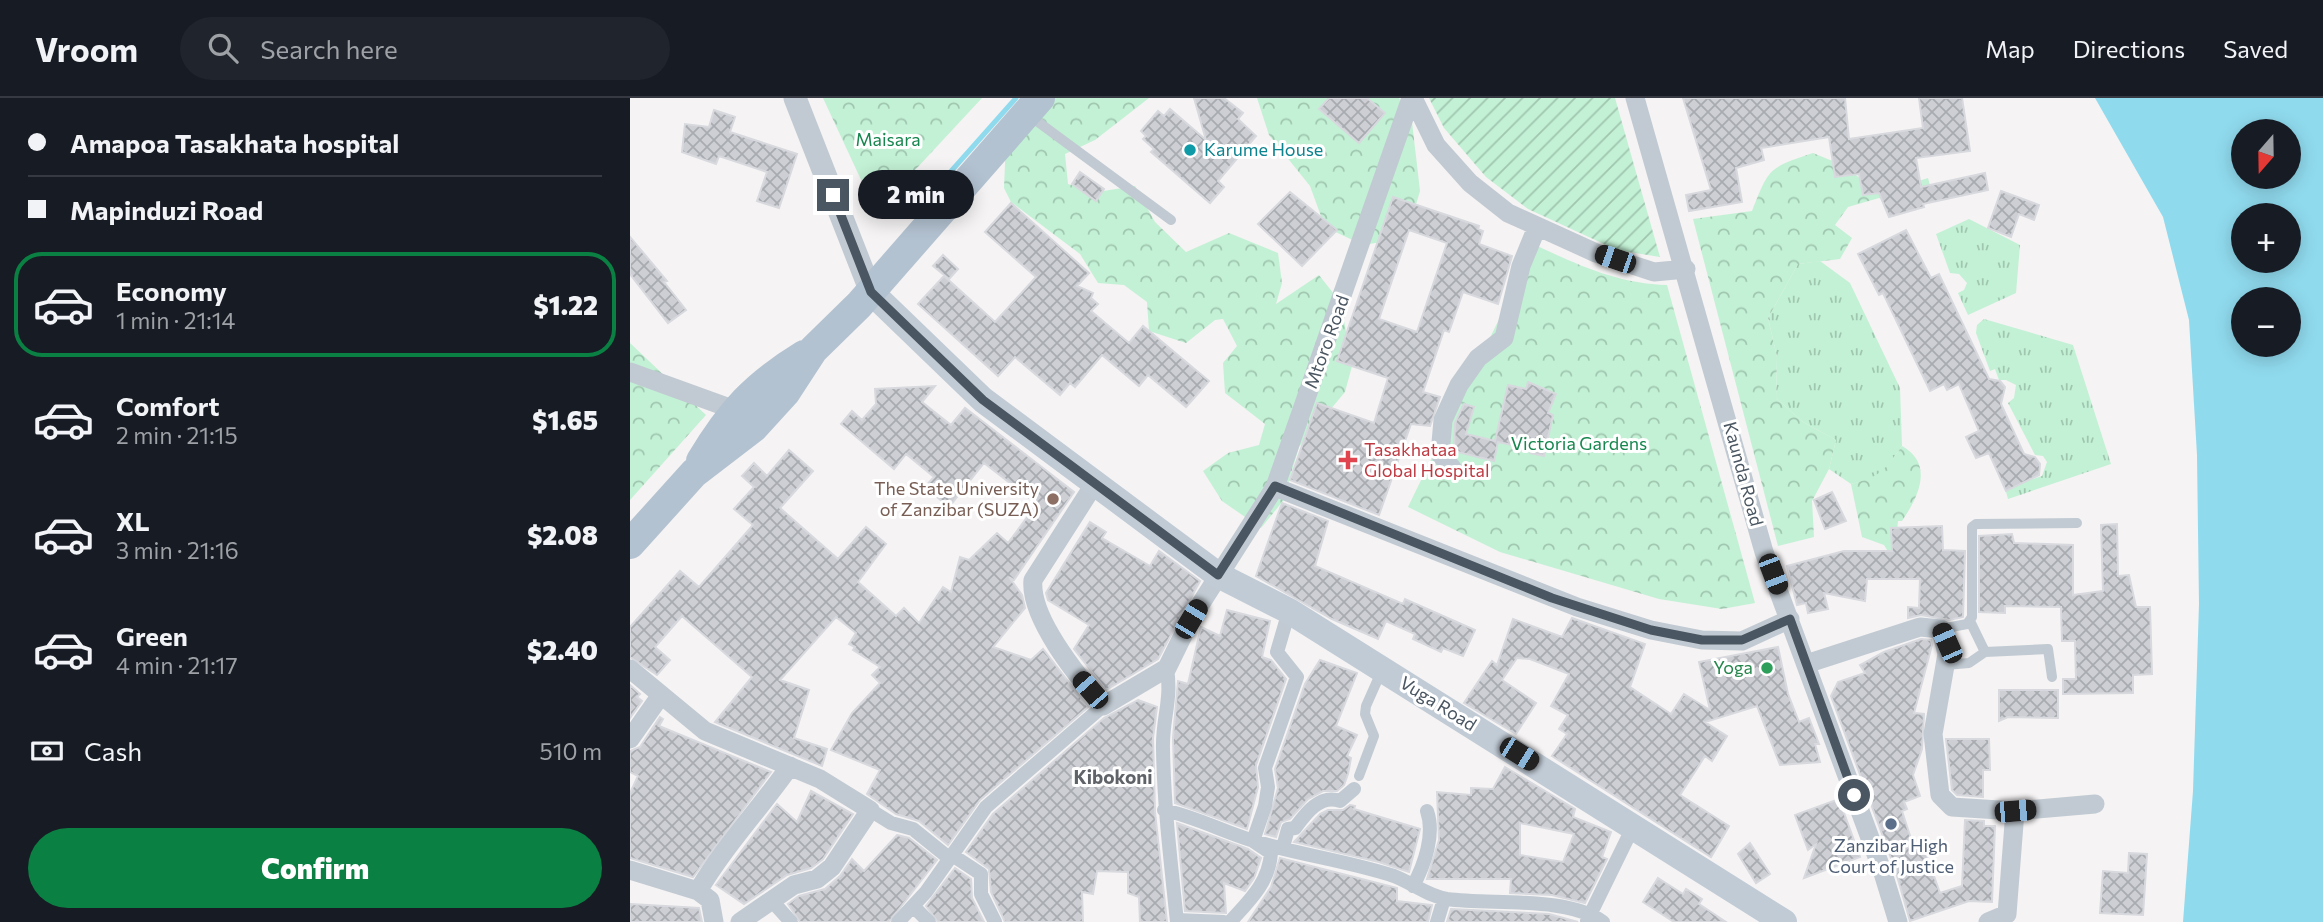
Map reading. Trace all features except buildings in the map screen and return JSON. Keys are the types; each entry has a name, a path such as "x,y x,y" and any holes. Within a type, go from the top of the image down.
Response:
{"main road":[{"path":"694,473 754,427 785,393 813,350 877,286 1033,106"},
{"name":"Vuga Road","path":"877,286 983,400 1218,575 1289,611 1634,825 1784,922"},
{"path":"630,544 694,473 735,410 769,376 813,350"}],"street":[{"path":"795,98 877,286"},
{"path":"1412,98 1436,145 1470,183 1507,213 1596,253 1654,272 1686,269"},
{"name":"Mtoro Road","path":"1167,668 1191,619 1275,486 1412,98"},
{"name":"Kaunda Road","path":"1635,98 1765,552 1883,873 1898,922"},
{"path":"1452,468 1440,454 1447,410 1470,366 1504,338 1521,266 1537,228"},
{"path":"630,372 735,410"},
{"path":"1095,483 1033,580 1032,594 1063,656 1103,706"},
{"path":"1275,486 1564,602 1651,630 1702,640 1742,640 1790,619"},
{"path":"1253,841 1265,806 1268,787 1265,768 1297,677 1277,652 1289,611"},
{"path":"1806,664 1920,627 1941,629 1947,643 1933,734 1940,795 1952,807 2015,811 2095,804"},
{"path":"898,922 913,906 986,807 1103,706 1167,668 1171,693 1163,740 1164,810 1177,921 1224,922"},
{"path":"630,669 705,731 820,779 891,823 912,829 981,874 981,894 995,922"},
{"path":"630,739 661,695"},
{"path":"698,891 721,852 769,797 790,766"},
{"path":"1283,847 1288,829 1296,828 1308,811 1328,799 1340,801 1357,782"},
{"path":"740,922 773,902 794,885 817,879 832,867 870,810"},
{"path":"1164,810 1188,815 1253,841 1396,877 1444,899 1554,906 1594,919 1634,825"},
{"path":"1413,886 1430,839 1432,824 1427,811"},
{"path":"1988,922 2007,914 2015,811"},
{"path":"1230,922 1261,887 1270,871 1271,853 1253,841"},
{"path":"630,870 698,891 710,900 714,922"},
{"path":"1437,922 1444,899"},
{"path":"773,902 791,922"},
{"path":"913,906 929,922"}],"lane":[{"path":"1033,106 1171,220"},
{"path":"1985,652 1970,621 1972,527 1976,524 2077,523"},
{"path":"1941,629 1970,621"},
{"path":"1945,665 1969,663 1985,652 2048,649 2052,677"},
{"path":"1357,782 1374,736 1365,714 1366,706 1382,669"}],"green space":[{"name":"Maisara","path":"823,98 982,98 876,212"},
{"path":"1044,98 1149,98 1095,140 1065,154 1068,184 1097,192 1135,186 1155,222 1186,252 1229,233 1278,253 1282,283 1276,304 1319,275 1341,303 1352,366 1345,392 1299,447 1283,501 1261,528 1222,501 1203,471 1228,453 1259,445 1265,424 1225,393 1223,363 1237,346 1223,319 1215,320 1186,343 1149,331 1147,302 1124,285 1098,283 1080,254 1011,202 1004,188 1006,139"},
{"path":"1257,98 1399,98 1412,122 1420,191 1406,238 1363,245 1325,227 1310,186 1269,135"},
{"path":"1429,98 1615,98 1660,257 1617,250 1528,209 1486,177 1444,128"},
{"path":"1813,153 1847,167 1865,183 1899,187 1928,178 1931,189 1898,207 1879,198 1848,207 1835,225 1852,238 1840,259 1798,264 1768,318 1777,357 1776,398 1803,422 1836,440 1829,469 1812,501 1814,537 1778,546 1693,219 1752,211 1762,186 1772,172 1787,162"},
{"path":"1969,219 2020,245 2016,293 1968,315 1958,293 1964,290 1967,283 1959,274 1950,273 1936,234"},
{"name":"Victoria Gardens","path":"1535,245 1615,277 1667,285 1755,603 1722,609 1659,599 1500,552 1408,507"},
{"path":"1820,261 1850,283 1900,388 1902,446 1885,470 1873,479 1851,484 1829,469 1836,440 1803,422 1776,398 1777,357 1768,318 1798,264"},
{"path":"1984,319 2073,345 2111,464 2008,499 2005,488 2042,476 2047,462 2043,456 2035,455 2008,403 2014,398 2016,385 1999,380 1995,369 1990,371 1976,333 1977,325"},
{"path":"630,343 706,415 630,500"},
{"path":"1902,446 1912,453 1921,471 1914,501 1902,521 1898,521 1894,561 1884,545 1862,537 1851,484 1881,471"}],"water":[{"path":"2095,98 2323,98 2323,922 2183,922 2193,791 2199,604 2197,455 2189,320 2163,217"}],"waterway":[{"path":"922,204 1016,98"}],"place":[{"name":"Karume House","path":"1190,150"},
{"name":"Tasakhataa Global Hospital","path":"1348,460"},
{"name":"The State University of Zanzibar (SUZA)","path":"1053,499"},
{"name":"Yoga","path":"1767,668"},
{"name":"Zanzibar High Court of Justice","path":"1891,824"}],"district":[{"name":"Kibokoni","path":"1113,777"}],"route":[{"path":"833,195 871,292 983,400 1218,575 1275,486 1430,551 1552,598 1651,630 1702,640 1742,640 1790,619 1854,795"}]}
